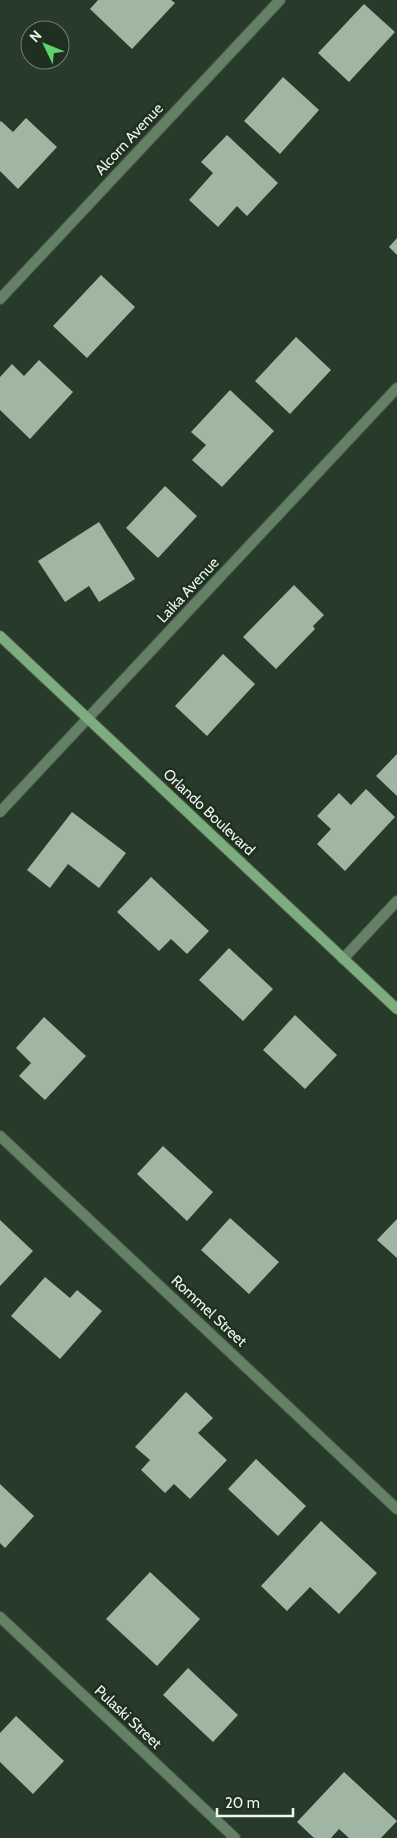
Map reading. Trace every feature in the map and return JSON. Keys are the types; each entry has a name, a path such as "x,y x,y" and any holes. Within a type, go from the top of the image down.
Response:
{"street":[{"name":"Alcorn Avenue","path":"0,299 280,0"},
{"name":"Laika Avenue","path":"0,812 397,388"},
{"name":"Orlando Boulevard","path":"0,636 397,1009"},
{"path":"343,959 397,901"},
{"name":"Rommel Street","path":"0,1136 397,1509"},
{"name":"Pulaski Street","path":"0,1617 235,1838"}],"building":[{"path":"98,0 171,0 175,3 132,49 90,9"},
{"path":"364,4 395,32 349,82 318,53"},
{"path":"283,77 319,110 280,154 244,121"},
{"path":"26,118 57,147 18,189 0,171 0,122 13,132"},
{"path":"227,135 278,183 247,216 237,206 218,227 189,200 213,173 201,162"},
{"path":"397,238 397,255 389,247"},
{"path":"101,275 135,307 87,358 53,326"},
{"path":"296,337 331,370 290,414 255,381"},
{"path":"39,360 73,392 30,439 0,410 0,377 12,364 24,376"},
{"path":"230,390 274,431 222,487 192,460 206,445 191,432"},
{"path":"165,486 197,516 158,558 126,528"},
{"path":"99,522 135,579 99,602 89,586 65,602 38,561"},
{"path":"294,585 324,615 313,626 315,629 276,669 243,637"},
{"path":"223,654 255,684 207,736 175,706"},
{"path":"397,754 397,796 376,776"},
{"path":"366,789 395,817 345,871 317,844 331,829 317,816 339,793 351,805"},
{"path":"72,812 126,853 99,888 68,864 50,888 27,870"},
{"path":"151,877 209,931 187,954 171,939 159,951 117,912"},
{"path":"229,948 273,989 243,1021 199,980"},
{"path":"295,1015 337,1055 305,1089 263,1050"},
{"path":"44,1017 86,1056 45,1100 19,1076 31,1063 16,1048"},
{"path":"163,1146 213,1192 187,1221 137,1174"},
{"path":"230,1218 279,1262 249,1294 201,1250"},
{"path":"397,1219 397,1258 377,1240"},
{"path":"0,1220 33,1251 0,1286"},
{"path":"45,1277 70,1298 77,1290 102,1311 60,1359 11,1316"},
{"path":"186,1392 213,1418 198,1433 227,1460 190,1499 174,1484 165,1493 141,1470 150,1460 135,1447"},
{"path":"256,1459 306,1506 278,1536 228,1489"},
{"path":"0,1484 34,1516 5,1548 0,1543"},
{"path":"321,1521 377,1573 339,1614 310,1587 287,1611 261,1586"},
{"path":"150,1572 200,1619 157,1666 106,1619"},
{"path":"188,1668 238,1715 213,1742 163,1695"},
{"path":"16,1716 64,1761 33,1794 0,1762 0,1733"},
{"path":"344,1772 397,1821 381,1838 349,1838 339,1829 331,1838 314,1838 297,1822"}]}
